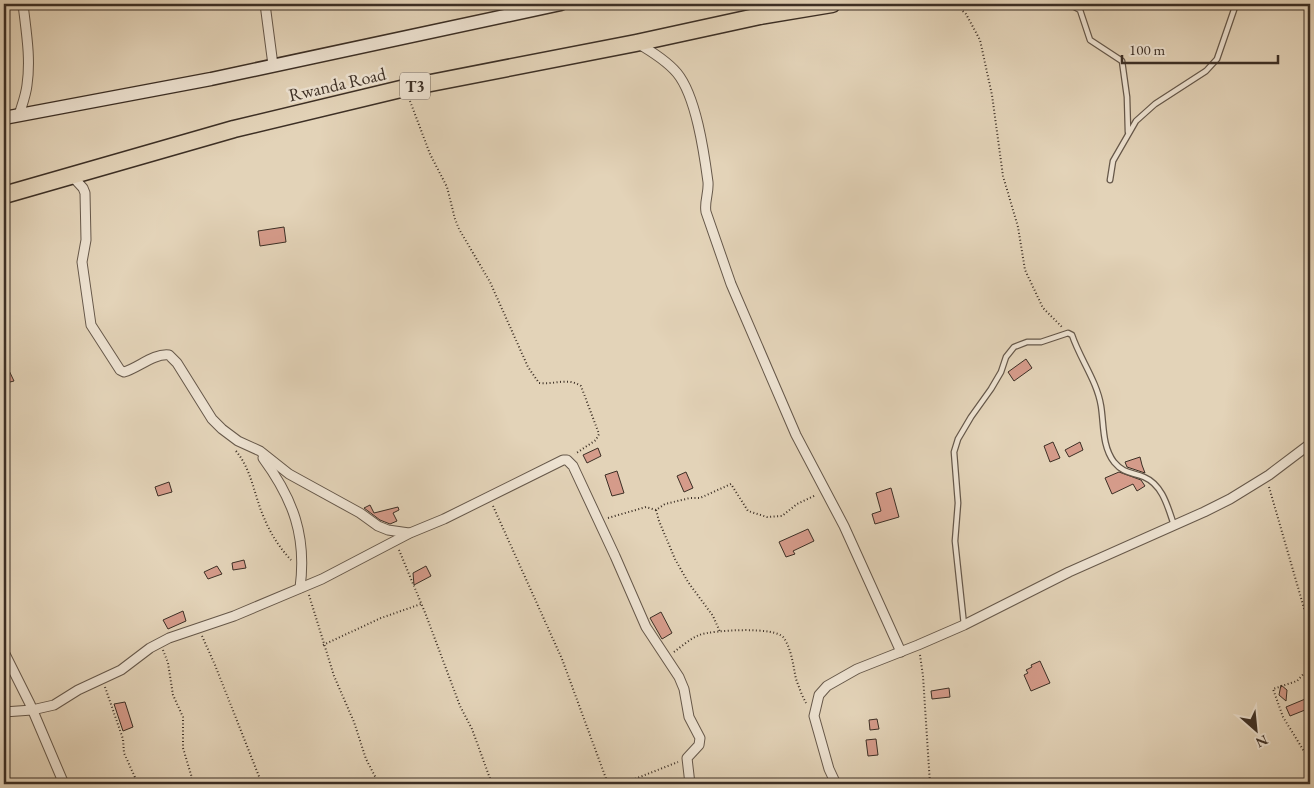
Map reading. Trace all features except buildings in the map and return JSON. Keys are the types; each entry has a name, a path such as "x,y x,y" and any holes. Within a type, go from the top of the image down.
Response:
{"highway":[{"name":"Rwanda Road","path":"4,195 234,129 405,88 760,16 832,4"}],"street":[{"path":"19,115 28,78 28,49 23,4"},
{"path":"265,4 273,65"},
{"path":"4,118 211,79 561,4"},
{"path":"636,42 658,55 677,73 690,95 708,185 704,204 717,247 796,435 826,491 901,652"},
{"path":"72,176 85,193 86,240 82,262 89,317 93,330 122,372 131,370 161,355 167,354 172,356 212,419 238,441 257,449 290,474 378,526 388,530 410,533"},
{"path":"836,784 829,769 814,716 819,695 827,686 857,669 964,625 1069,572 1230,499 1269,475 1310,444"},
{"path":"257,449 280,481 295,515 301,548 303,587"},
{"path":"4,712 32,710 54,705 78,690 120,670 156,645 198,627 234,616 303,587 395,540 444,519 563,460 567,460 573,466 646,627 684,689 689,717 700,738 699,745 687,758 690,784"},
{"path":"4,652 64,784"}],"lane":[{"path":"1068,4 1080,10 1090,40 1122,61 1127,98 1128,134"},
{"path":"1110,180 1113,161 1128,134 1143,113 1213,65 1217,59 1236,4"},
{"path":"964,625 955,541 958,504 954,452 958,439 991,389 1001,372 1006,357 1014,347 1027,342 1041,342 1068,333 1072,335 1101,405 1103,434 1108,453 1122,469 1133,475 1142,476 1154,483 1166,503 1174,525"}],"path":[{"path":"955,4 966,14 980,40 992,95 1003,176 1018,227 1025,270 1043,308 1068,333"},
{"path":"405,88 430,154 447,187 459,229 490,282 528,367 539,383 547,384 570,381 581,386 597,428 598,437 567,460"},
{"path":"236,451 242,458 262,514 271,533 281,549 292,560"},
{"path":"1269,475 1269,488 1273,504 1310,629"},
{"path":"599,522 646,507 656,510 666,504 690,498 700,498 730,484 748,511 767,517 782,516 796,504 826,491"},
{"path":"489,497 562,659 608,784"},
{"path":"656,510 659,521 688,582 713,616 720,632"},
{"path":"395,540 460,706 472,729 492,784"},
{"path":"303,587 334,676 354,722 366,759 379,784"},
{"path":"323,645 381,618 421,604"},
{"path":"198,627 262,784"},
{"path":"666,659 700,634 753,630 776,632 783,636 792,657 797,680 805,702 814,716"},
{"path":"156,645 162,648 166,656 172,695 183,717 183,748 192,778 188,784"},
{"path":"918,645 923,676 930,784"},
{"path":"1310,666 1297,681 1273,689 1283,717 1310,761"},
{"path":"102,679 123,739 124,753 138,784"},
{"path":"622,784 687,758"}]}
